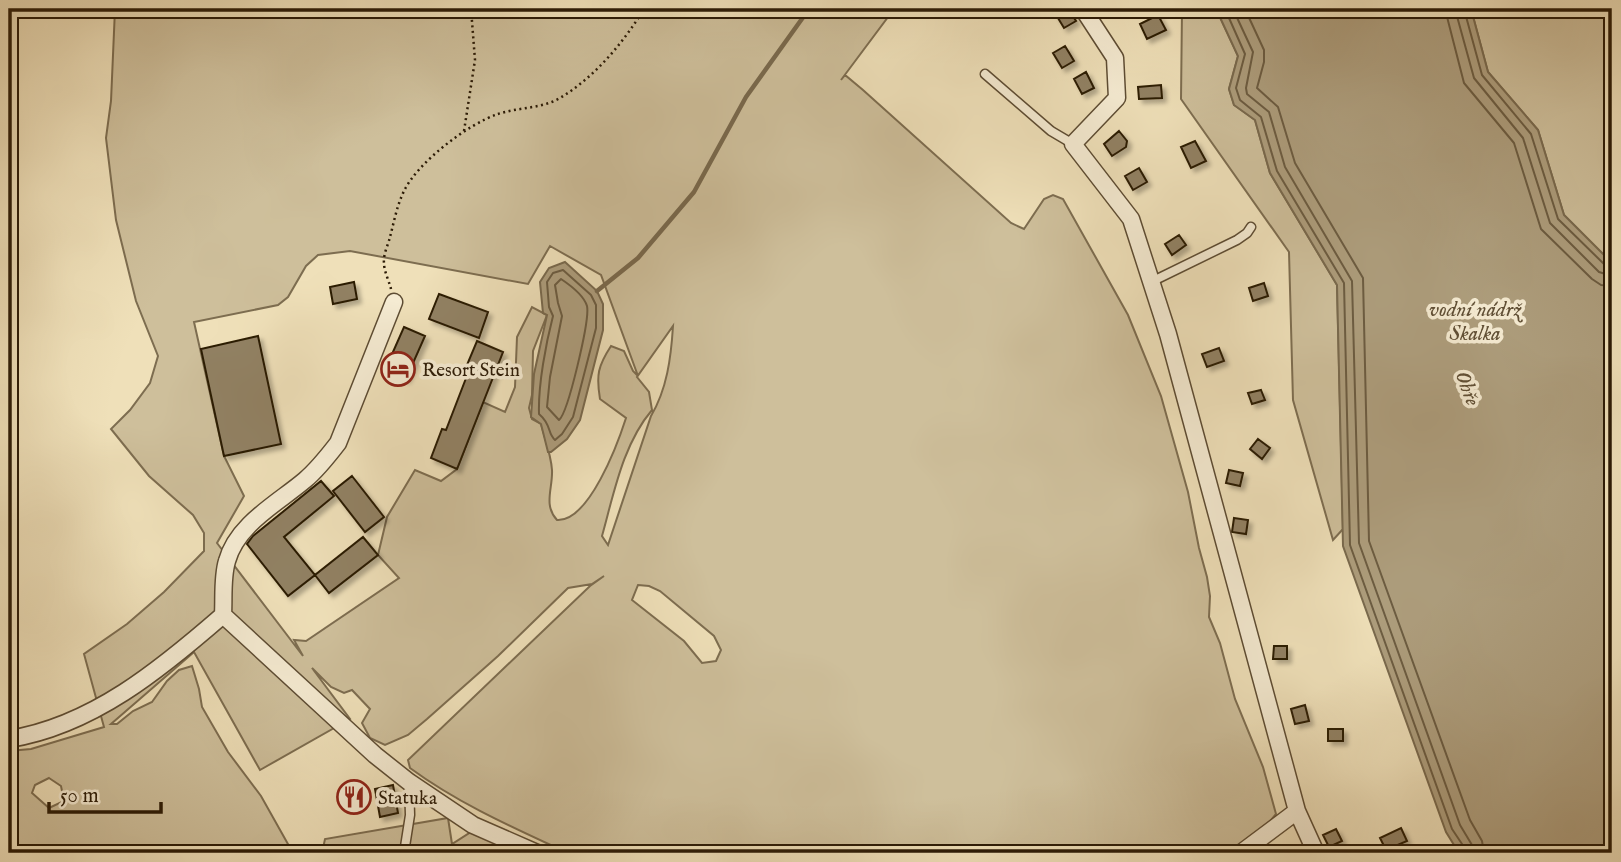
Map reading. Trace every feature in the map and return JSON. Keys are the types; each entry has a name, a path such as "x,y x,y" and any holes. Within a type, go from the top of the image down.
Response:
{"street":[{"path":"1083,9 1115,58 1117,97 1073,144 1131,219 1168,334 1297,811 1316,853"},
{"path":"9,739 65,723 145,680 223,615 226,563 233,544 247,526 325,461 338,443 394,302"},
{"path":"223,615 375,755 410,782 473,825 537,853"},
{"path":"1241,853 1297,811"}],"lane":[{"path":"985,74 1051,131 1073,144"},
{"path":"1151,282 1237,240 1251,227"},
{"path":"404,853 410,815 410,782"}],"path":[{"path":"464,131 475,60 471,9"},
{"path":"394,302 384,262 404,190 448,142 464,131 499,114 557,100 583,83 633,28 644,9"}],"shaded area":[{"path":"115,9 894,9 841,80 845,75 863,90 1011,223 1024,229 1044,199 1053,195 1063,199 1128,315 1161,396 1188,492 1207,577 1209,617 1220,643 1235,699 1263,767 1276,814 1258,836 1234,853 568,853 487,815 448,793 410,768 408,760 590,586 604,576 592,584 568,588 498,656 427,719 408,735 385,745 370,738 362,723 370,709 352,690 344,693 331,687 312,668 350,719 260,770 194,652 111,724 117,724 133,711 152,702 179,670 192,666 202,707 228,752 261,796 293,853 9,853 9,751 31,749 104,727 84,654 127,624 164,592 204,551 204,533 193,515 149,476 111,429 130,410 150,383 158,356 136,301 116,220 106,138 111,101","holes":["550,246 601,275 638,376 624,351 611,346 599,371 600,399 626,418 609,462 591,495 569,517 557,520 550,508 552,470 549,453 541,424 532,419 529,408 533,351 547,315 532,307 517,337 515,387 505,412 483,402 457,469 441,481 415,470 387,517 378,555 399,578 306,641 294,640 303,656 217,543 244,496 224,456 194,322 278,305 288,297 306,266 318,255 350,251 528,284","673,326 664,384 608,545 602,536 621,470 634,438 652,410 649,392 637,377","638,585 660,591 714,636 721,650 716,661 702,663 684,641 632,600","49,778 61,786 64,801 49,808 32,793 35,785"]},
{"path":"1182,9 1218,9 1238,56 1229,89 1234,105 1255,120 1270,173 1337,285 1343,529 1333,540 1293,400 1289,252 1181,99"},
{"path":"1471,9 1612,9 1612,263 1564,215 1538,130 1488,72"},
{"path":"448,818 452,844 471,832 517,853 322,853 325,839"}],"water":[{"name":"vodní nádrž Skalka","path":"1218,9 1471,9 1488,72 1538,130 1564,215 1612,263 1612,853 1459,853 1446,832 1343,546 1337,285 1270,173 1255,120 1234,105 1229,89 1238,56"},
{"path":"565,262 597,291 603,304 603,330 580,420 567,439 548,452 541,424 531,417 534,374 547,315 543,313 540,282 549,268"}],"building":[{"path":"1068,9 1076,21 1064,28 1055,13"},
{"path":"1158,15 1166,30 1147,39 1140,24"},
{"path":"1065,46 1074,61 1062,68 1053,53"},
{"path":"1086,72 1094,88 1082,94 1074,79"},
{"path":"1161,85 1162,98 1139,99 1138,87"},
{"path":"1119,131 1127,141 1126,147 1112,156 1104,144"},
{"path":"1195,141 1206,161 1191,168 1181,147"},
{"path":"1139,168 1147,182 1133,190 1125,176"},
{"path":"1179,235 1186,245 1172,255 1165,244"},
{"path":"354,282 357,299 333,304 330,287"},
{"path":"1264,283 1268,296 1253,301 1249,288"},
{"path":"439,294 488,312 479,338 429,319"},
{"path":"404,327 425,336 406,379 385,370"},
{"path":"258,336 281,444 224,456 201,349"},
{"path":"477,341 503,352 457,469 431,458 442,429 446,430"},
{"path":"1219,348 1224,361 1207,367 1202,354"},
{"path":"1261,390 1265,400 1252,404 1248,393"},
{"path":"1258,439 1270,448 1262,459 1250,449"},
{"path":"1229,470 1243,473 1240,486 1226,483"},
{"path":"352,476 384,517 365,532 333,491"},
{"path":"321,481 334,496 284,537 315,575 288,596 247,544 253,536"},
{"path":"1234,518 1248,520 1246,534 1232,532"},
{"path":"363,537 378,555 329,593 315,575"},
{"path":"1274,646 1287,646 1287,659 1273,659"},
{"path":"1305,705 1309,721 1295,724 1291,709"},
{"path":"1328,729 1343,729 1343,741 1328,741"},
{"path":"393,785 398,813 380,817 375,789"},
{"path":"1401,828 1407,841 1386,850 1380,838"},
{"path":"1336,829 1342,841 1329,847 1323,835"}],"waterway":[{"path":"597,291 638,258 694,192 746,97 809,9"}],"place":[{"name":"Resort Stein","path":"398,369"},
{"name":"Statuka","path":"354,797"}],"water label":[{"name":"Ohře","path":"1468,388"}]}
